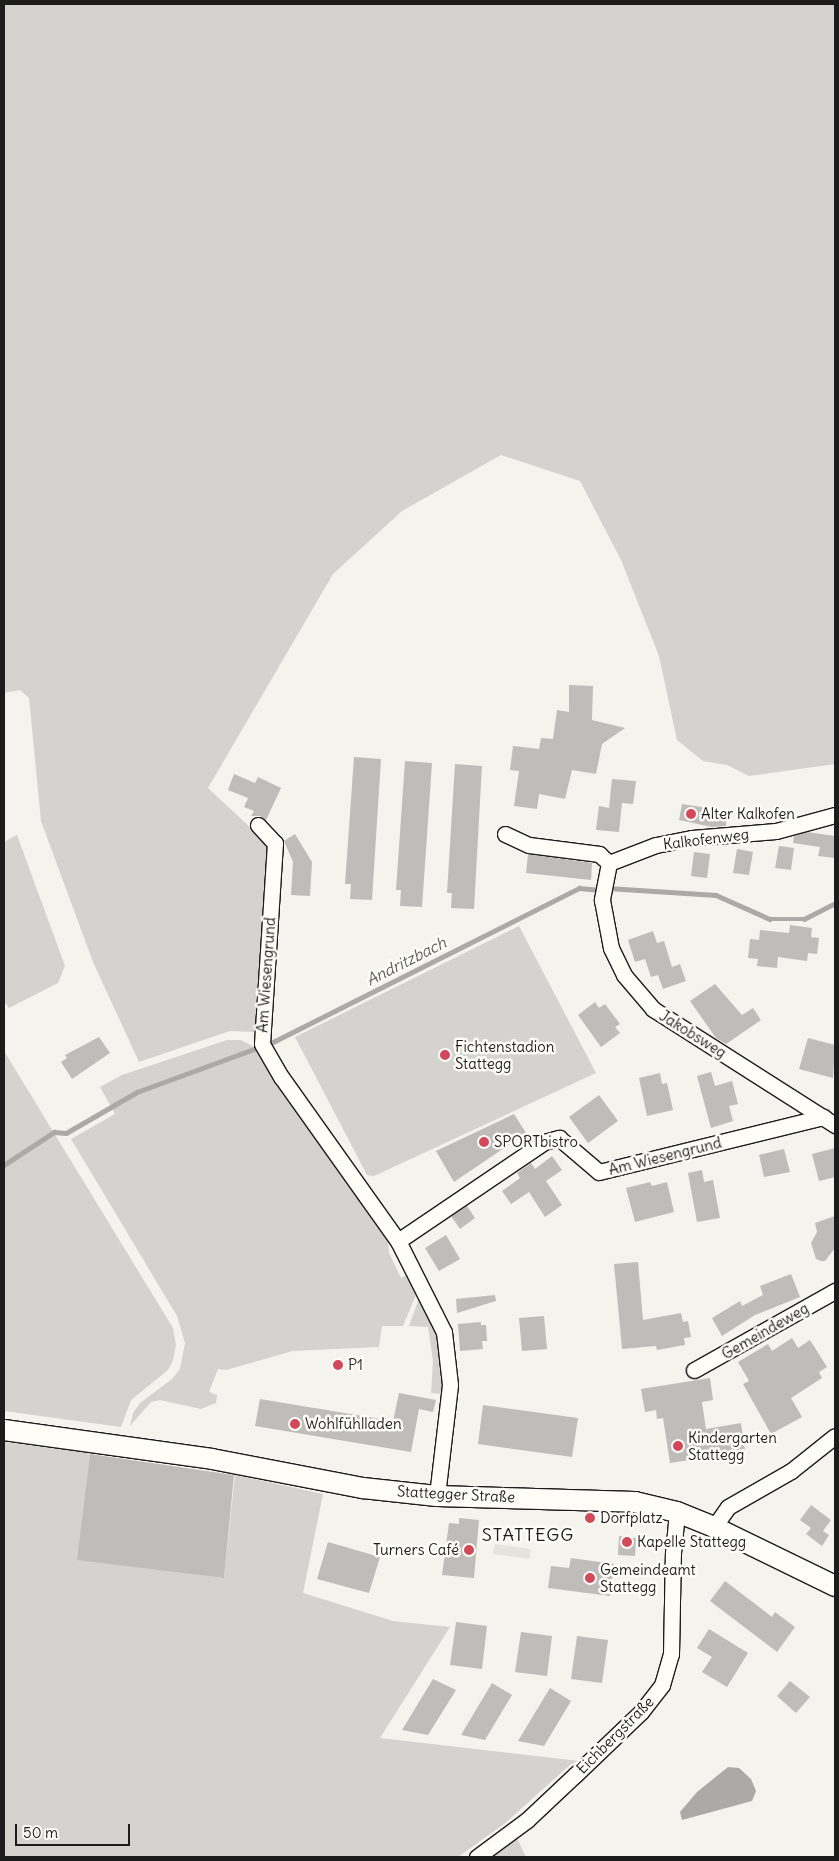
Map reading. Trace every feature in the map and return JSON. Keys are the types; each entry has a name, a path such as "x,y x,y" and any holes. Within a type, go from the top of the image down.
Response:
{"main road":[{"name":"Stattegger Straße","path":"4,1430 212,1459 363,1488 437,1496 592,1498 635,1502 677,1512 714,1527 835,1586"}],"street":[{"name":"Kalkofenweg","path":"606,870 656,845 692,838 776,831 835,815"},
{"name":"Am Wiesengrund","path":"258,825 275,843 262,1044 282,1078 398,1241 444,1332 450,1385 437,1496"},
{"path":"505,834 529,845 599,854 606,870"},
{"name":"Jakobsweg","path":"606,870 602,900 611,948 624,975 653,1009 829,1121"},
{"name":"Am Wiesengrund","path":"398,1241 544,1142 559,1138 599,1172 829,1121"},
{"name":"Gemeindeweg","path":"694,1370 835,1291"},
{"path":"714,1527 728,1507 791,1471 835,1436"},
{"name":"Eichbergstraße","path":"477,1857 527,1820 641,1712 662,1685 671,1654 673,1553 677,1512"}],"shaded area":[{"path":"4,4 835,4 835,764 749,776 727,765 703,761 677,740 659,656 621,560 580,481 501,455 402,511 333,574 208,788 267,843 270,859 257,1032 230,1031 139,1062 93,962 41,821 29,698 20,690 4,693"},
{"path":"17,835 65,966 58,983 9,1008 4,1001 4,842"},
{"name":"Fichtenstadion Stattegg","path":"519,926 596,1073 374,1176 367,1175 295,1037"},
{"path":"227,1040 241,1040 260,1050 387,1233 389,1253 401,1278 409,1274 418,1290 403,1326 382,1326 379,1347 293,1351 226,1370 218,1369 209,1392 217,1395 216,1403 201,1409 160,1400 151,1402 130,1426 133,1413 140,1403 172,1379 180,1369 185,1343 177,1316 71,1139 115,1114 100,1087 122,1075"},
{"path":"4,1051 173,1328 176,1345 173,1360 168,1370 131,1400 121,1427 4,1411"},
{"path":"421,1293 442,1348 443,1394 431,1393 433,1361 428,1327 409,1326"},
{"path":"4,1442 90,1453 78,1559 224,1578 235,1475 323,1494 303,1593 393,1621 450,1627 380,1738 579,1761 571,1764 504,1824 458,1857 4,1857"},
{"path":"495,1544 531,1549 529,1559 493,1554"},
{"path":"728,1767 739,1768 751,1779 756,1791 752,1801 682,1820 680,1812 697,1792"},
{"path":"517,1838 526,1857 492,1857"}],"building":[{"path":"569,685 593,686 592,720 625,728 602,744 596,774 572,770 565,799 539,794 537,809 514,806 519,771 510,770 513,746 539,749 541,738 553,739 557,710 569,712"},
{"path":"354,757 381,759 372,900 350,899 351,884 345,884"},
{"path":"405,761 432,763 422,907 400,906 401,890 396,890"},
{"path":"455,764 482,766 474,909 451,908 452,893 447,893"},
{"path":"234,774 255,783 258,777 281,788 266,820 260,816 251,816 254,811 244,807 248,798 228,790"},
{"path":"612,779 636,781 633,804 622,803 619,832 596,830 599,806 609,808"},
{"path":"682,804 727,811 726,826 712,827 679,820"},
{"path":"807,832 835,836 835,858 818,856 820,847 793,843 794,836"},
{"path":"295,834 312,862 310,896 291,895 293,862 284,841"},
{"path":"779,846 794,848 791,870 775,868"},
{"path":"737,849 753,852 749,875 733,873"},
{"path":"694,852 710,854 707,878 691,876"},
{"path":"528,854 592,863 591,880 526,873"},
{"path":"790,925 812,928 811,937 819,938 817,954 808,953 807,961 778,957 777,968 757,966 758,959 748,958 750,939 759,940 760,930 789,933"},
{"path":"653,931 657,943 664,941 672,967 680,964 686,981 663,989 658,975 651,977 645,959 635,962 628,940"},
{"path":"715,984 742,1015 753,1008 761,1020 726,1044 716,1038 690,1001"},
{"path":"595,1002 599,1008 605,1004 620,1024 615,1027 620,1033 601,1047 578,1015"},
{"path":"99,1037 110,1053 72,1079 61,1062 67,1058 65,1055"},
{"path":"808,1038 835,1045 833,1078 799,1069"},
{"path":"711,1072 715,1086 732,1081 738,1104 729,1106 733,1121 711,1128 697,1076"},
{"path":"660,1073 662,1084 667,1083 673,1110 647,1116 639,1078"},
{"path":"599,1095 618,1121 588,1143 569,1117"},
{"name":"SPORTbistro","path":"514,1114 526,1133 454,1182 436,1151"},
{"path":"835,1148 835,1177 819,1181 812,1154"},
{"path":"784,1149 790,1172 764,1177 759,1155"},
{"path":"552,1156 562,1170 546,1181 562,1205 545,1217 529,1192 511,1204 502,1191 520,1178 517,1173 531,1163 535,1169"},
{"path":"702,1170 704,1182 713,1180 720,1218 697,1222 688,1173"},
{"path":"650,1182 652,1186 667,1182 674,1212 635,1222 626,1188"},
{"path":"467,1206 475,1218 460,1229 451,1216"},
{"path":"835,1216 835,1248 825,1261 821,1261 816,1259 811,1243 817,1232 815,1223"},
{"path":"446,1235 460,1259 439,1271 425,1248"},
{"path":"638,1262 643,1320 681,1313 683,1322 688,1321 691,1337 684,1338 685,1345 657,1350 656,1346 622,1349 614,1264"},
{"path":"791,1274 800,1297 755,1315 722,1336 712,1318 740,1301 742,1306 763,1295 760,1286"},
{"path":"495,1295 496,1301 457,1313 456,1299"},
{"path":"544,1316 547,1349 522,1351 519,1318"},
{"path":"481,1322 481,1325 486,1325 487,1341 482,1341 483,1349 460,1351 458,1324"},
{"path":"792,1338 798,1348 810,1340 827,1367 819,1372 822,1378 791,1398 802,1417 771,1434 743,1384 749,1381 738,1362 768,1344 772,1351"},
{"path":"710,1378 713,1400 702,1402 706,1429 741,1423 745,1451 670,1463 663,1418 657,1419 656,1410 645,1412 641,1389"},
{"path":"399,1393 436,1400 433,1412 419,1409 411,1452 255,1426 260,1399 393,1421"},
{"path":"483,1405 578,1418 572,1457 478,1444"},
{"path":"90,1454 234,1475 224,1578 77,1560"},
{"path":"811,1505 831,1520 823,1531 829,1535 822,1546 806,1534 811,1528 800,1520"},
{"path":"459,1518 479,1520 474,1578 442,1575 449,1523 459,1524"},
{"name":"Kapelle Stattegg","path":"619,1536 636,1538 635,1556 618,1555"},
{"path":"328,1542 380,1557 369,1593 317,1579"},
{"name":"Gemeindeamt Stattegg","path":"571,1558 614,1564 610,1596 548,1588 551,1566 569,1568"},
{"path":"725,1581 772,1617 775,1612 795,1627 777,1652 710,1601"},
{"path":"456,1622 487,1626 482,1669 450,1665"},
{"path":"709,1629 748,1653 727,1687 702,1672 712,1657 697,1648"},
{"path":"521,1632 552,1636 547,1676 515,1672"},
{"path":"577,1636 608,1640 602,1683 571,1679"},
{"path":"433,1679 456,1690 428,1735 402,1730"},
{"path":"790,1681 810,1697 796,1713 777,1696"},
{"path":"492,1683 512,1695 485,1740 461,1735"},
{"path":"550,1688 571,1701 544,1746 518,1741"}],"waterway":[{"name":"Andritzbach","path":"4,1165 54,1132 66,1133 137,1092 273,1042 579,888 601,890"},
{"name":"Andritzbach","path":"608,888 716,895 770,919 804,919 835,903"}],"place":[{"name":"Alter Kalkofen","path":"691,814"},
{"name":"Fichtenstadion Stattegg","path":"445,1055"},
{"name":"SPORTbistro","path":"484,1142"},
{"name":"P1","path":"338,1365"},
{"name":"Wohlfühlladen","path":"295,1424"},
{"name":"Kindergarten Stattegg","path":"678,1446"},
{"name":"Dorfplatz","path":"590,1518"},
{"name":"Kapelle Stattegg","path":"627,1542"},
{"name":"Turners Café","path":"469,1550"},
{"name":"Gemeindeamt Stattegg","path":"590,1578"}],"district":[{"name":"STATTEGG","path":"528,1535"}]}
